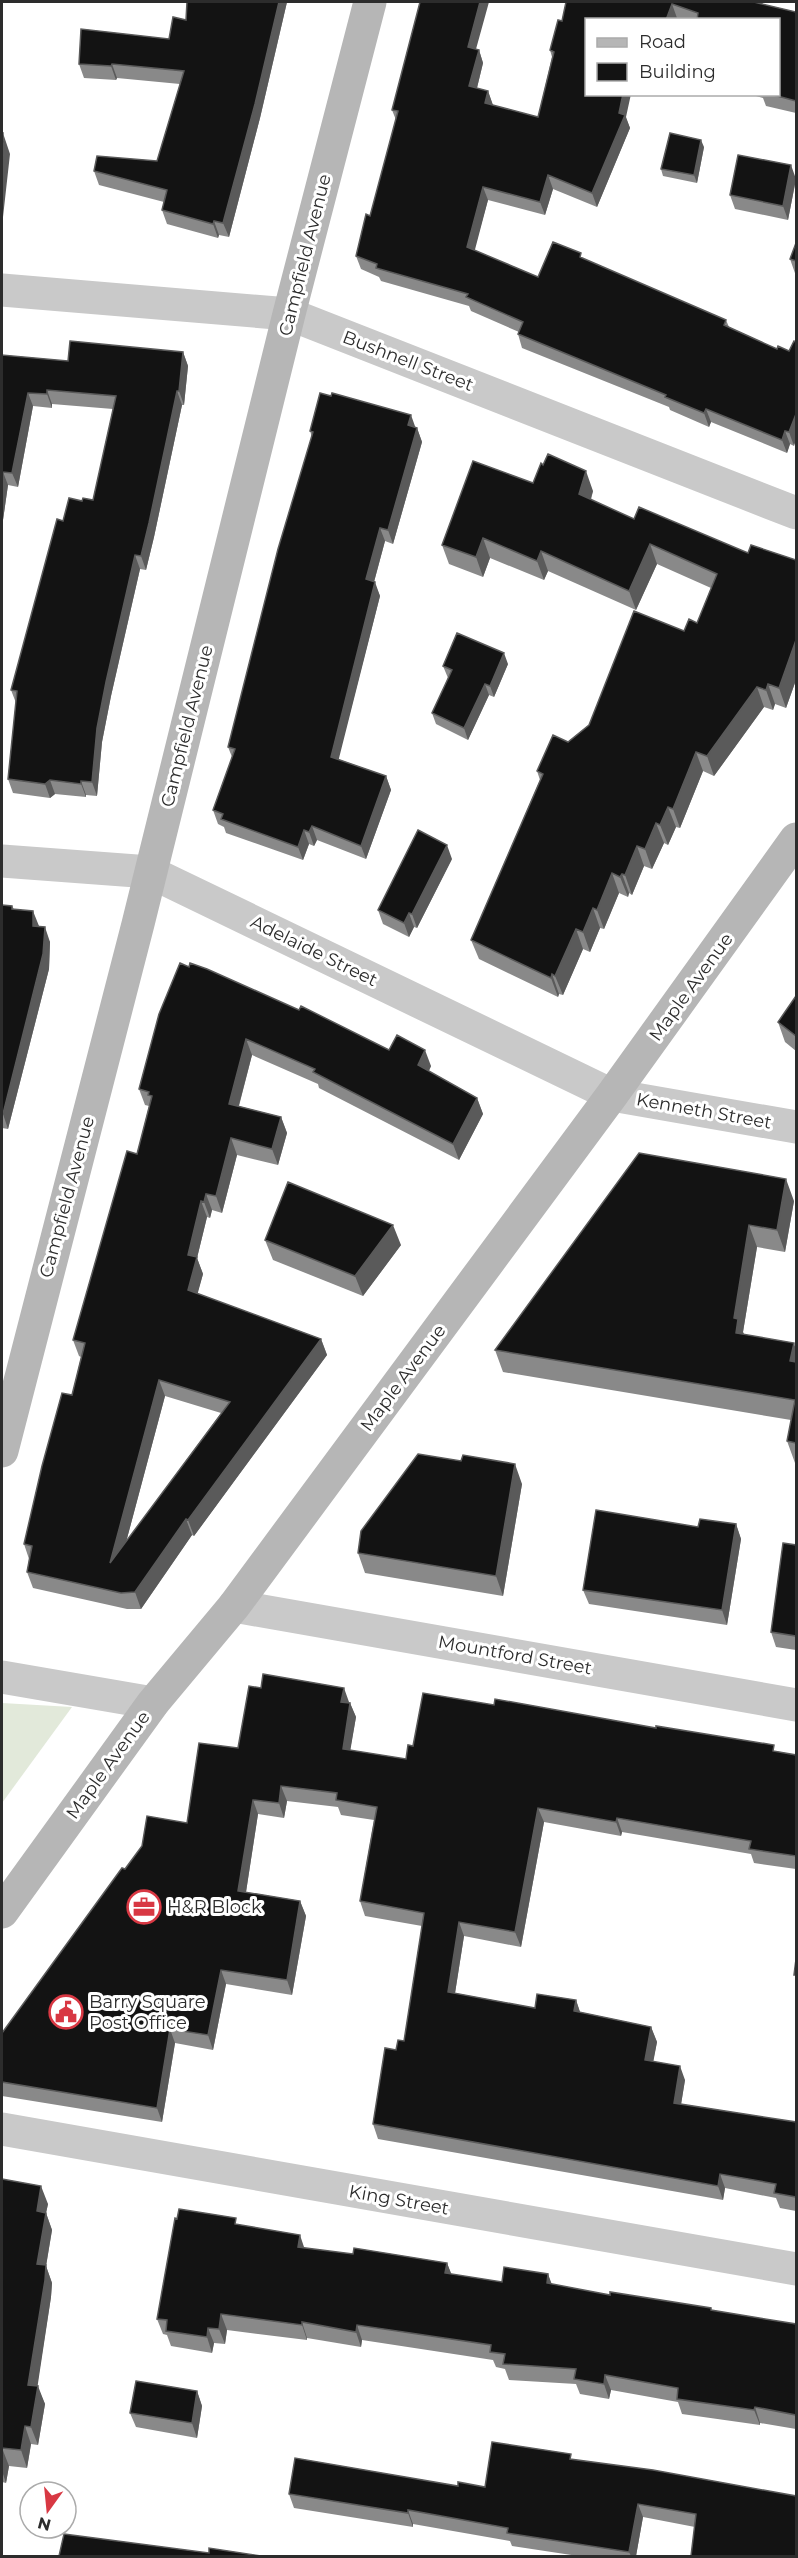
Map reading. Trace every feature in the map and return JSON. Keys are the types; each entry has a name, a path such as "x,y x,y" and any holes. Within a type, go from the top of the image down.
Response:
{"street":[{"name":"Campfield Avenue","path":"2,1451 370,2"},
{"name":"Bushnell Street","path":"2,290 289,314 796,513"},
{"name":"Maple Avenue","path":"2,1912 153,1703 234,1606 612,1095 796,839"},
{"name":"Adelaide Street","path":"2,861 150,872 612,1095"},
{"name":"Kenneth Street","path":"612,1095 796,1126"},
{"name":"Mountford Street","path":"234,1606 796,1704"},
{"path":"2,1677 153,1703"},
{"name":"King Street","path":"2,2129 796,2269"}],"green space":[{"path":"2,1703 72,1707 2,1803"}],"building":[{"path":"187,2 279,2 223,223 214,221 213,224 162,210 167,190 94,171 97,156 157,161 184,71 112,64 111,66 79,64 81,29 169,39 173,17 186,20"},
{"path":"420,2 480,2 468,47 479,50 469,86 488,91 485,103 538,117 554,52 550,50 558,20 562,21 566,2 754,2 796,12 796,101 777,96 780,96 780,18 697,18 698,13 672,4 667,18 585,18 585,96 623,96 619,113 625,115 592,193 548,175 540,202 483,187 467,247 538,277 553,242 581,253 580,257 726,320 724,325 777,349 778,346 789,351 794,341 796,342 796,414 789,432 785,431 782,440 706,409 704,413 518,334 523,322 466,297 468,294 376,268 377,264 356,256 366,214 370,216 398,111 392,110"},
{"path":"670,133 701,140 694,175 661,169"},
{"path":"2,140 4,140 2,168"},
{"path":"738,155 791,165 783,206 730,195"},
{"path":"796,243 796,261 790,259"},
{"path":"70,341 183,352 179,391 177,391 149,523 141,556 135,555 106,682 97,728 92,782 81,781 81,784 50,780 45,784 8,779 17,691 11,690 57,519 63,521 69,498 82,501 83,498 93,500 116,396 47,390 47,394 28,393 12,473 3,472 2,483 2,355 68,361"},
{"path":"320,393 331,396 332,393 411,415 408,425 417,428 388,530 380,528 366,579 375,582 331,757 386,776 361,846 312,826 309,832 304,830 298,847 221,819 223,814 213,810 235,749 228,747 278,549 313,432 310,431"},
{"path":"548,454 586,471 579,494 634,519 639,507 748,553 751,545 796,560 796,640 779,688 768,684 766,690 757,687 707,756 696,752 673,809 668,807 660,825 656,823 645,849 637,846 625,875 622,874 620,877 612,873 597,910 593,908 583,932 576,929 555,976 552,974 551,978 471,940 543,774 537,771 553,735 568,742 589,725 634,611 684,631 689,619 697,623 717,574 650,544 629,591 541,551 537,561 483,538 476,557 442,545 473,461 533,483 541,463 543,465"},
{"path":"457,633 504,653 490,686 485,684 464,728 432,713 452,670 443,666"},
{"path":"418,830 447,845 412,914 409,913 404,923 378,910"},
{"path":"2,905 12,906 12,909 33,911 33,926 45,927 43,954 3,1114 2,1114"},
{"path":"180,963 189,967 190,963 299,1010 301,1006 389,1050 397,1035 425,1050 418,1065 477,1098 453,1144 313,1072 315,1069 246,1039 229,1104 281,1117 272,1149 231,1138 216,1196 206,1194 204,1202 201,1201 188,1255 197,1257 188,1290 321,1339 188,1520 186,1519 135,1592 121,1593 27,1572 32,1546 24,1544 62,1393 72,1395 85,1343 73,1340 127,1151 137,1154 152,1096 148,1095 149,1092 139,1089 159,1014","holes":["159,1380 230,1402 110,1563"]},
{"path":"796,996 796,1036 778,1022"},
{"path":"639,1153 786,1179 777,1230 749,1225 734,1318 738,1319 736,1333 794,1343 790,1361 796,1362 796,1443 787,1441 795,1400 495,1350"},
{"path":"288,1182 393,1225 355,1276 265,1240"},
{"path":"418,1454 461,1461 463,1455 515,1464 496,1576 358,1553 361,1531"},
{"path":"596,1510 698,1527 700,1519 736,1524 722,1610 583,1590"},
{"path":"783,1543 796,1545 796,1636 771,1632"},
{"path":"263,1674 344,1688 341,1702 350,1703 343,1749 406,1759 408,1745 413,1746 423,1693 494,1705 495,1699 656,1728 656,1726 774,1745 773,1751 796,1755 796,1856 749,1849 751,1841 617,1818 616,1822 538,1808 515,1932 459,1922 448,1992 535,2008 537,1994 576,2000 574,2011 651,2027 645,2060 680,2066 674,2103 796,2122 796,2197 774,2193 776,2184 720,2174 718,2186 373,2124 385,2048 396,2050 398,2040 404,2041 424,1913 360,1901 377,1807 336,1800 337,1793 281,1786 279,1803 253,1800 238,1891 300,1901 287,1980 221,1970 208,2035 170,2029 157,2108 2,2082 2,2033 122,1868 125,1869 142,1846 147,1816 187,1823 199,1743 238,1748 249,1686 261,1688"},
{"path":"2,2179 41,2186 37,2211 46,2213 37,2264 46,2265 45,2280 28,2385 38,2386 31,2427 25,2426 21,2450 2,2448"},
{"path":"179,2209 236,2218 235,2224 300,2235 298,2247 353,2254 354,2248 447,2263 445,2273 502,2282 504,2267 548,2274 547,2283 610,2295 610,2292 711,2308 711,2310 796,2324 796,2415 755,2407 754,2410 677,2399 678,2388 605,2375 604,2384 574,2379 576,2369 503,2364 505,2354 490,2352 491,2345 357,2325 356,2332 302,2322 302,2325 221,2314 219,2329 208,2328 207,2337 166,2331 167,2320 157,2319 175,2218 177,2219"},
{"path":"136,2381 197,2391 192,2423 130,2413"},
{"path":"492,2442 571,2454 570,2459 653,2470 796,2496 796,2556 691,2556 696,2514 638,2504 629,2552 507,2533 508,2528 408,2510 408,2513 289,2494 295,2458 458,2486 458,2482 485,2487"},
{"path":"78,2536 209,2553 209,2548 261,2556 59,2556 63,2540 78,2540"}],"place":[{"name":"H&R Block","path":"144,1907"},
{"name":"Barry Square Post Office","path":"66,2012"}]}
